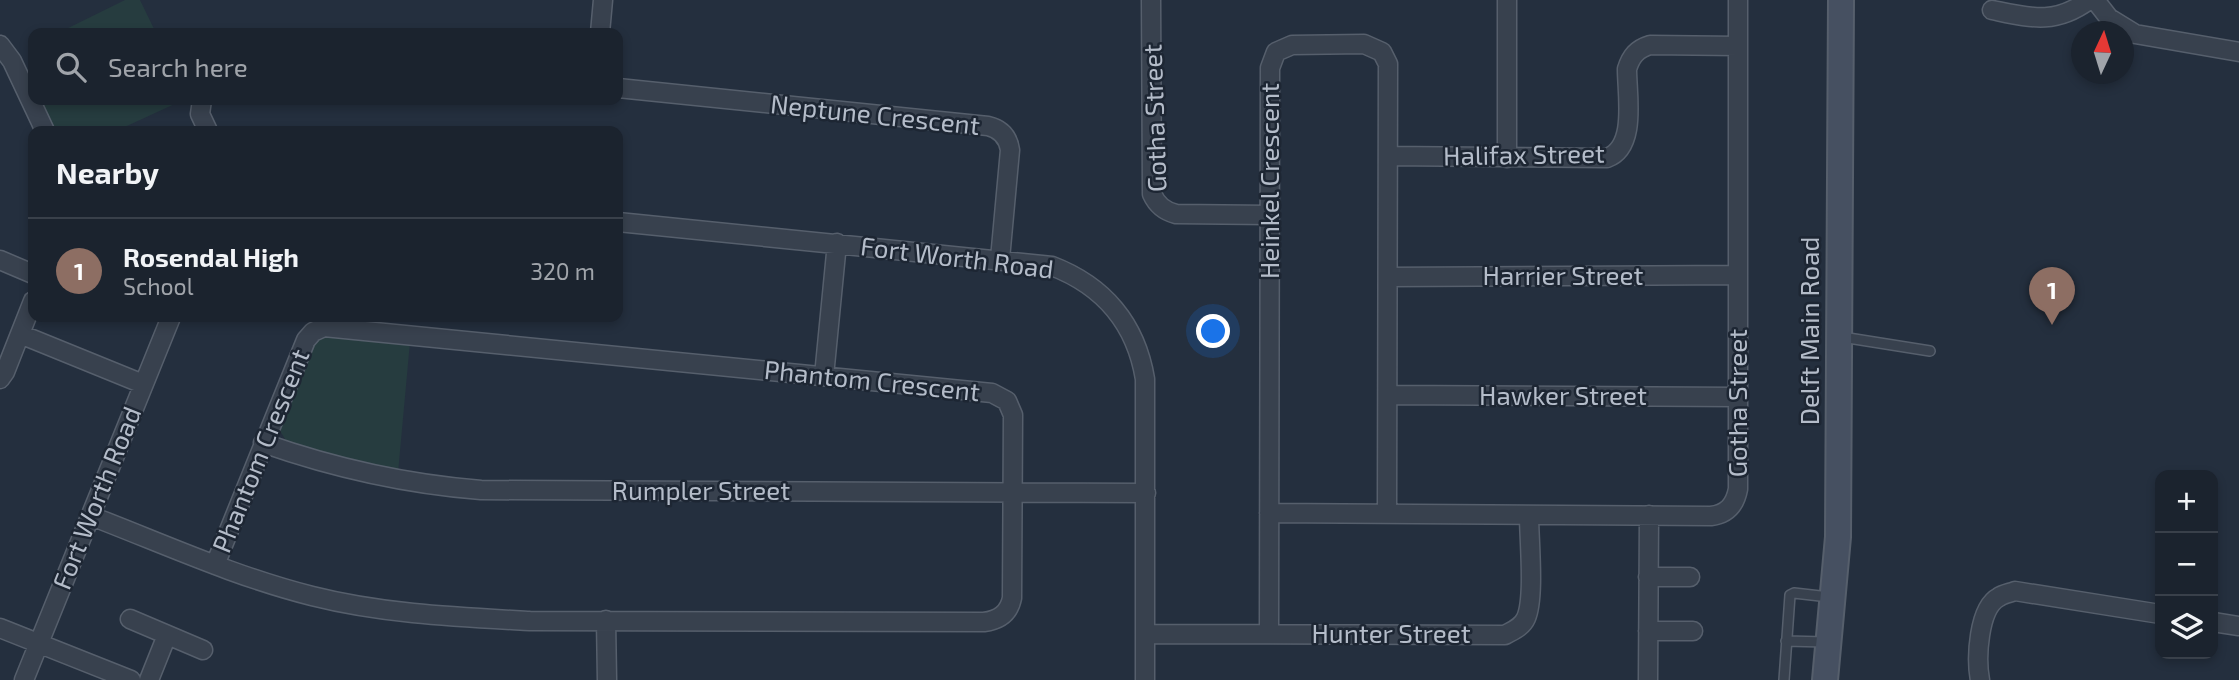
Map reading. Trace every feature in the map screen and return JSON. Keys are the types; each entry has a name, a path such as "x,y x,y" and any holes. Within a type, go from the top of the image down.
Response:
{"street":[{"path":"600,28 603,0"},
{"name":"Gotha Street","path":"1152,0 1152,194 1155,201 1167,212 1176,214 1270,215"},
{"path":"1507,0 1507,158"},
{"name":"Gotha Street","path":"1269,513 1711,516 1723,513 1733,504 1738,489 1738,0"},
{"name":"Delft Main Road","path":"1828,666 1838,537 1841,0"},
{"path":"1992,10 2028,18 2049,18 2072,12 2089,0"},
{"path":"2095,0 2109,18 2135,34 2239,52"},
{"name":"Heinkel Crescent","path":"1269,634 1270,68 1273,57 1281,48 1292,45 1364,44 1382,52 1389,70 1387,514"},
{"path":"0,45 12,61 28,95"},
{"name":"Halifax Street","path":"1388,156 1600,159 1613,156 1623,147 1627,134 1627,69 1634,54 1650,45 1738,46"},
{"name":"Neptune Crescent","path":"623,89 988,126 998,130 1008,141 1010,150 1000,259"},
{"path":"33,105 43,126"},
{"path":"202,105 201,114 206,126"},
{"name":"Fort Worth Road","path":"623,222 1052,266 1069,272 1098,291 1122,317 1138,346 1145,379 1145,680"},
{"path":"824,376 837,243"},
{"path":"0,260 28,272"},
{"name":"Harrier Street","path":"1388,276 1738,275"},
{"path":"0,379 28,314"},
{"name":"Fort Worth Road","path":"24,680 168,322"},
{"path":"416,336 417,322"},
{"name":"Phantom Crescent","path":"90,516 215,565 313,596 462,618 991,621 1005,613 1012,598 1013,415 1011,407 1002,397 992,393 330,327 313,332 306,340 215,565"},
{"path":"20,334 144,384"},
{"name":"Hawker Street","path":"1388,395 1738,397"},
{"name":"Rumpler Street","path":"263,443 311,460 386,479 481,489 1146,493"},
{"name":"Hunter Street","path":"1145,634 1505,635 1521,626 1527,617 1530,600 1529,515"},
{"path":"1648,680 1649,515"},
{"path":"1648,577 1690,577"},
{"path":"1980,680 1977,666 1984,612 1997,597 2015,591 2155,613"},
{"path":"130,619 203,650"},
{"path":"606,620 607,680"},
{"path":"2218,623 2239,626"},
{"path":"0,628 131,680"},
{"path":"1648,631 1693,631"},
{"path":"149,680 167,635"}],"lane":[{"path":"1840,337 1930,351"},
{"path":"1784,680 1790,595 1794,593 1834,597"},
{"path":"1786,641 1828,666"}],"green space":[{"path":"125,0 140,0 154,28 68,28"},
{"path":"41,105 172,105 127,126 51,126"},
{"path":"324,334 410,342 398,473 288,444 279,429 312,343"}],"place":[{"name":"Rosendal High","path":"2052,325"}]}
